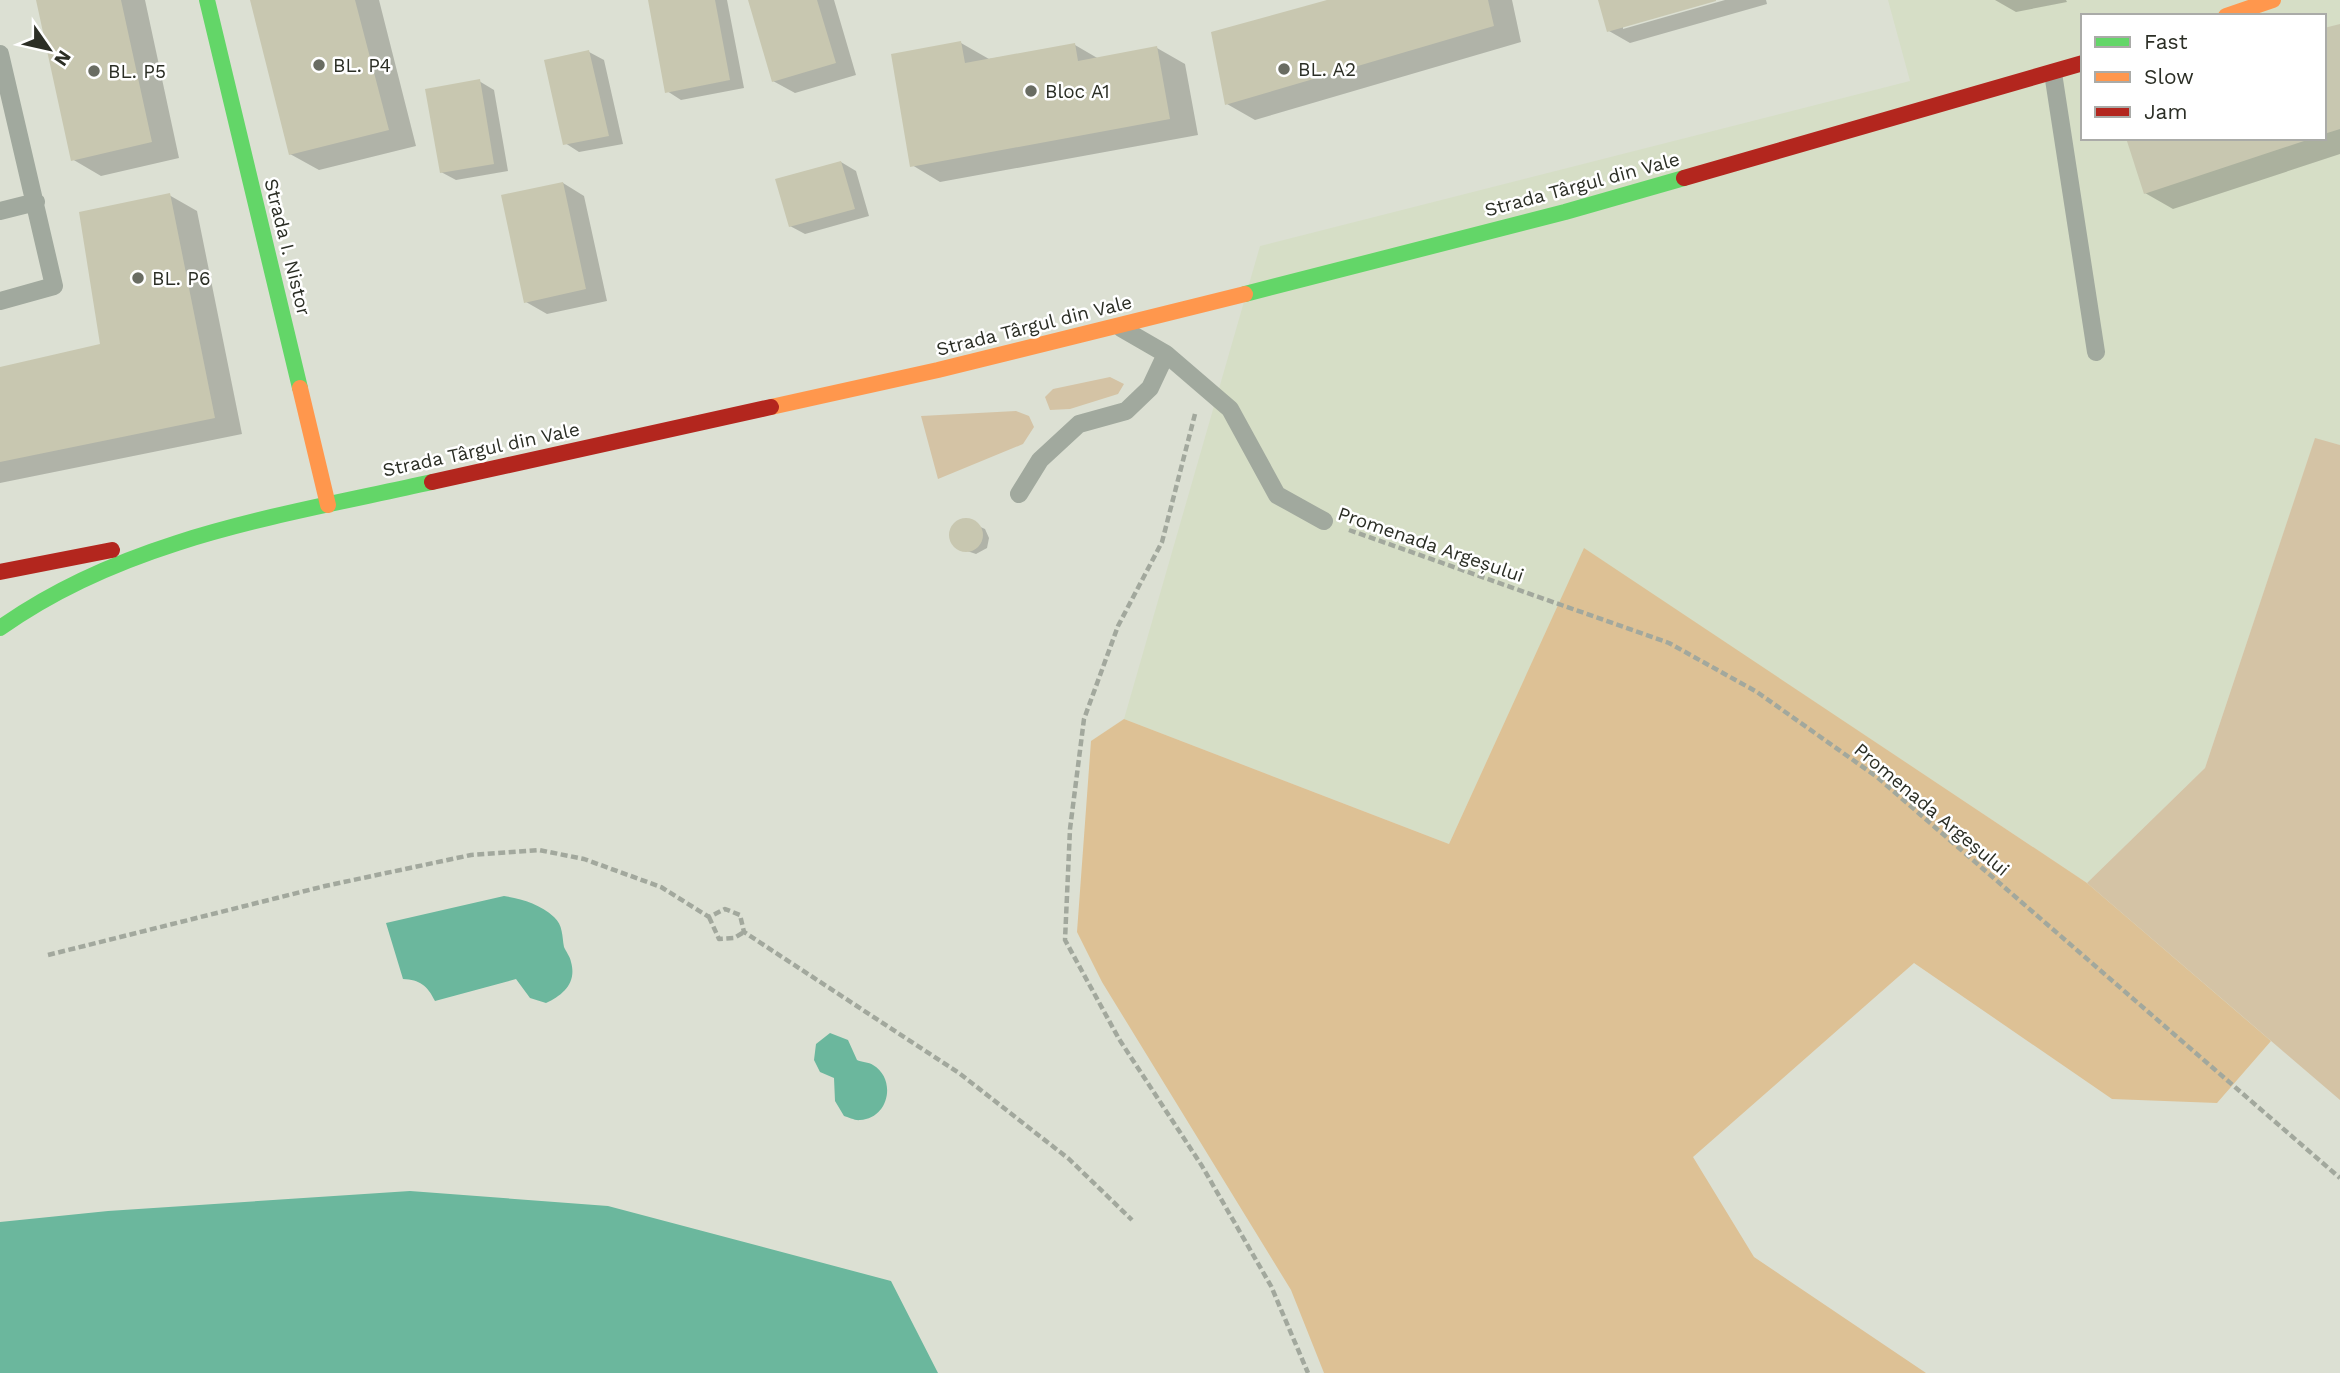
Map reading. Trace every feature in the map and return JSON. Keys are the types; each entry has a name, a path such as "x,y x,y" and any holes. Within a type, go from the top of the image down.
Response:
{"street":[{"name":"Strada I. Nistor","path":"207,0 328,505"},
{"path":"2232,14 2273,0"},
{"name":"Strada Târgul din Vale","path":"0,628 28,608 98,571 221,529 938,370 1118,327 1565,212 2081,64"},
{"path":"0,572 221,529"}],"lane":[{"path":"0,54 54,286 0,301"},
{"path":"2053,73 2095,352"},
{"path":"0,211 36,202"},
{"path":"1118,327 1166,354 1230,409 1277,495 1324,521"},
{"path":"1019,494 1040,460 1079,424 1126,411 1150,388 1166,354"}],"path":[{"path":"1202,386 1162,542 1118,626 1084,719 1069,829 1065,940 1119,1040 1202,1166 1271,1286 1308,1373"},
{"name":"Promenada Argeșului","path":"1324,521 1669,642 1757,692 1877,777 2340,1178"},
{"path":"48,955 325,886 457,858 539,850 584,859 661,887 709,917 719,939 734,938 744,932"},
{"path":"709,917 725,909 740,915 744,932 959,1073 1069,1158 1132,1220"}],"shaded area":[{"path":"1888,0 2340,0 2340,445 2315,439 2205,768 2087,883 1584,549 1449,844 1124,719 1260,246 1910,81"},
{"path":"1110,377 1124,384 1118,394 1070,409 1050,410 1045,397 1053,389"},
{"path":"1016,411 1029,416 1034,427 1023,444 938,479 921,416"},
{"path":"2315,438 2340,445 2340,1100 2087,883 2205,768"},
{"path":"1584,548 2087,883 2271,1041 2217,1103 2112,1099 1914,963 1693,1157 1754,1257 1926,1373 1324,1373 1291,1290 1102,982 1077,932 1091,741 1124,719 1449,844"},
{"path":"504,896 537,905 549,912 559,924 572,969 570,982 563,992 546,1003 530,998 516,979 435,1001 422,984 403,979 386,923"},
{"path":"830,1033 848,1040 857,1060 873,1065 881,1071 885,1079 887,1088 883,1106 870,1118 858,1120 844,1116 835,1101 834,1078 820,1072 814,1060 816,1044"},
{"path":"410,1191 608,1206 891,1281 938,1373 0,1373 0,1222 108,1211"}],"building":[{"name":"BL. P5","path":"36,0 121,0 152,142 71,161"},
{"name":"BL. P4","path":"250,0 355,0 389,130 289,155"},
{"path":"648,0 715,0 730,80 665,93"},
{"path":"748,0 817,0 836,63 772,82"},
{"name":"BL. A2","path":"1327,0 1488,0 1494,26 1225,105 1211,32"},
{"path":"1598,0 1716,0 1716,1 1607,32"},
{"path":"2340,24 2340,129 2326,133 2326,28"},
{"name":"Bloc A1","path":"961,41 965,63 1075,43 1078,61 1157,46 1170,119 910,167 891,54"},
{"path":"589,50 609,136 563,145 544,60"},
{"path":"480,79 494,164 440,173 425,89"},
{"path":"2127,140 2307,140 2144,194"},
{"path":"841,161 855,209 789,227 775,179"},
{"path":"563,182 586,289 524,303 501,195"},
{"name":"BL. P6","path":"170,193 215,418 0,462 0,367 100,344 79,212"},
{"path":"966,518 978,523 983,535 978,547 966,552 954,547 949,535 954,523"}],"traffic: fast":[{"path":"207,0 300,388"},
{"path":"1245,294 1565,212 1684,178"},
{"path":"0,628 49,597 100,572 153,551 263,519 432,482"}],"traffic: slow":[{"path":"2232,14 2273,0"},
{"path":"771,407 938,370 1245,294"},
{"path":"300,388 328,505"}],"traffic: jam":[{"path":"1684,178 2081,64"},
{"path":"432,482 771,407"},
{"path":"0,572 112,550"}],"place":[{"name":"BL. P4","path":"319,65"},
{"name":"BL. A2","path":"1284,69"},
{"name":"BL. P5","path":"94,71"},
{"name":"Bloc A1","path":"1031,91"},
{"name":"BL. P6","path":"138,278"}]}
